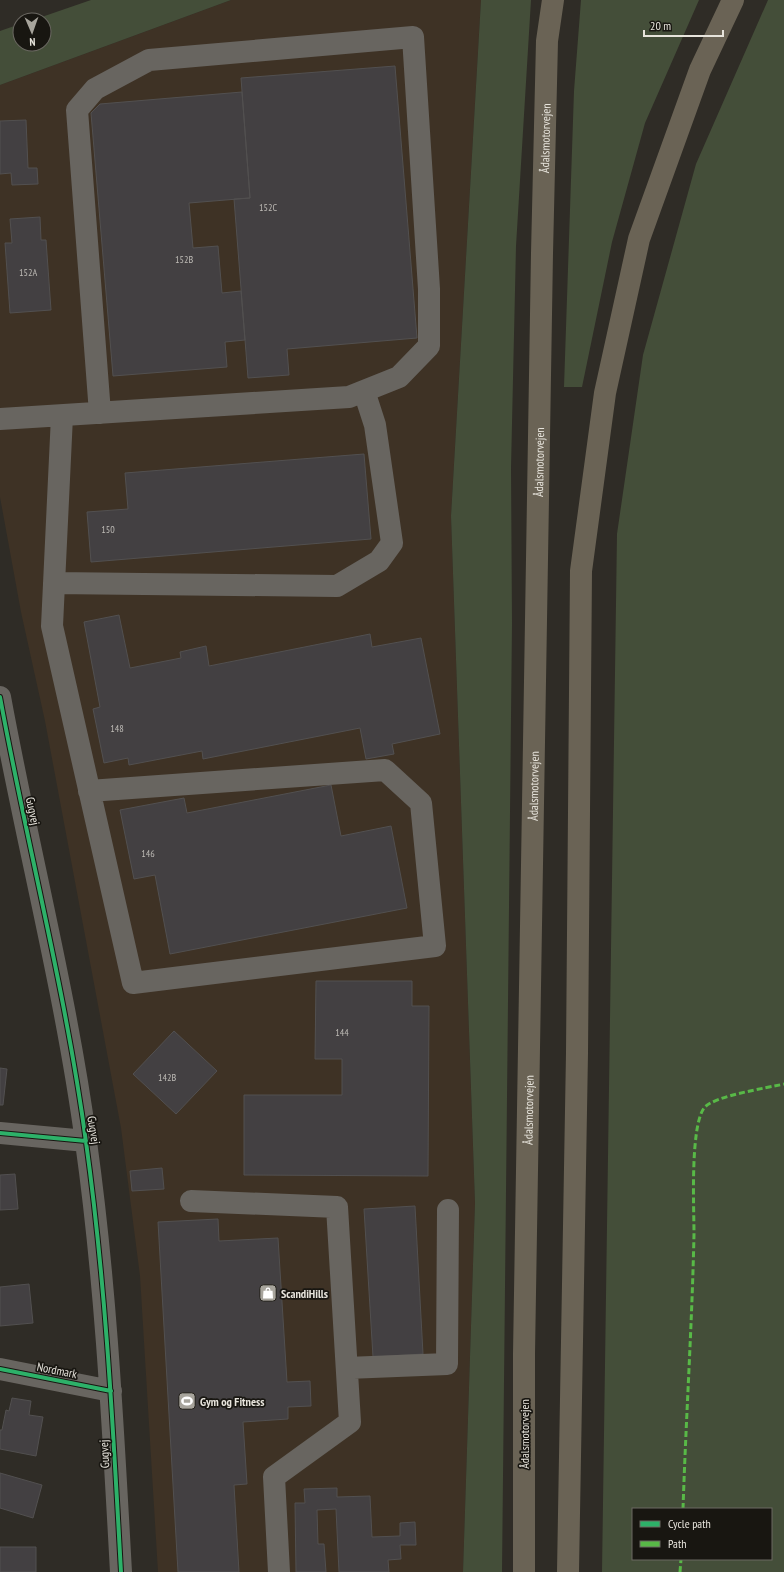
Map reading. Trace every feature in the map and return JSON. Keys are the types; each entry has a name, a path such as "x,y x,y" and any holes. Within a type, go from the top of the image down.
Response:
{"highway":[{"name":"Ådalsmotorvejen","path":"524,1572 524,1346 542,252 547,41 553,0"},
{"path":"568,1572 577,1061 581,571 605,393 639,239 700,70 733,0"}],"street":[{"path":"0,419 62,416 349,397 399,377 429,346 429,289 413,37 148,60 95,89 77,110 100,413"},
{"path":"54,582 337,586 379,561 392,542 375,425 364,391"},
{"path":"62,416 52,626 89,791 133,983 435,946 421,803 385,770 89,791"},
{"name":"Gugvej","path":"0,697 8,782 68,1039 86,1141 104,1290 121,1572"},
{"path":"0,1133 86,1141"},
{"path":"191,1201 337,1207 350,1422 274,1477 279,1572"},
{"path":"347,1368 447,1364 448,1210"},
{"name":"Nordmark","path":"0,1369 111,1391"}],"shaded area":[{"path":"231,0 481,0 451,516 475,1203 463,1572 158,1572 140,1276 121,1128 45,721 21,612 0,497 0,85"}],"green space":[{"path":"91,0 231,0 0,85 0,31 12,27 12,52 52,52 52,13"},
{"path":"481,0 531,0 516,246 511,468 512,623 502,1572 463,1572 475,1203 451,516"},
{"path":"581,0 699,0 645,123 612,242 582,387 564,387 574,91"},
{"path":"768,0 784,0 784,1572 602,1572 617,534 643,355 696,164"}],"building":[{"path":"395,66 417,338 287,349 289,375 248,378 234,199 250,198 241,78"},
{"path":"242,92 250,198 189,203 193,248 218,246 222,293 241,291 245,340 225,342 227,367 113,376 91,113 100,104"},
{"path":"26,120 28,168 37,168 38,184 12,185 11,173 0,174 0,121"},
{"path":"40,217 41,240 46,240 51,310 10,313 5,243 12,243 10,219"},
{"path":"364,454 371,539 91,562 87,512 128,509 125,473"},
{"path":"119,615 130,668 181,658 180,652 206,646 209,666 370,634 372,647 421,638 440,734 392,744 394,754 366,759 360,728 203,759 202,751 129,765 128,758 104,763 93,709 100,707 84,622"},
{"path":"331,785 341,836 391,826 407,908 170,954 155,875 134,879 120,810 184,798 187,813"},
{"path":"316,981 412,981 412,1006 429,1006 428,1176 244,1175 244,1095 342,1095 342,1059 315,1059"},
{"path":"174,1031 217,1071 176,1114 133,1074"},
{"path":"0,1068 7,1069 3,1105 0,1105"},
{"path":"162,1168 164,1189 132,1191 130,1171"},
{"path":"15,1174 18,1209 0,1210 0,1175"},
{"path":"415,1206 423,1354 373,1357 364,1209"},
{"path":"218,1219 219,1241 278,1238 287,1382 310,1381 311,1406 288,1407 288,1419 243,1422 247,1484 234,1485 239,1572 178,1572 158,1222"},
{"path":"29,1284 33,1323 0,1326 0,1287"},
{"path":"12,1398 31,1401 29,1415 43,1417 36,1456 0,1449 0,1430 2,1430 6,1410 9,1411"},
{"path":"0,1473 42,1485 33,1518 0,1508"},
{"path":"337,1488 337,1497 370,1496 372,1537 400,1536 400,1523 415,1522 416,1545 400,1545 401,1559 388,1560 389,1572 339,1572 336,1509 317,1510 318,1544 324,1544 326,1572 296,1572 295,1503 305,1503 304,1489"},
{"path":"0,1547 36,1547 36,1572 0,1572"}],"marked path":[{"path":"683,1508 693,1268 693,1188 695,1150 700,1118 704,1108 718,1100 741,1093 784,1084"},
{"path":"680,1572 681,1560"}],"cycle path":[{"path":"0,697 68,1030 86,1142 104,1303 112,1410 121,1572"},
{"path":"0,1133 86,1141"},
{"path":"0,1369 111,1391"}],"place":[{"name":"ScandiHills","path":"268,1293"},
{"name":"Gym og Fitness","path":"187,1401"}]}
